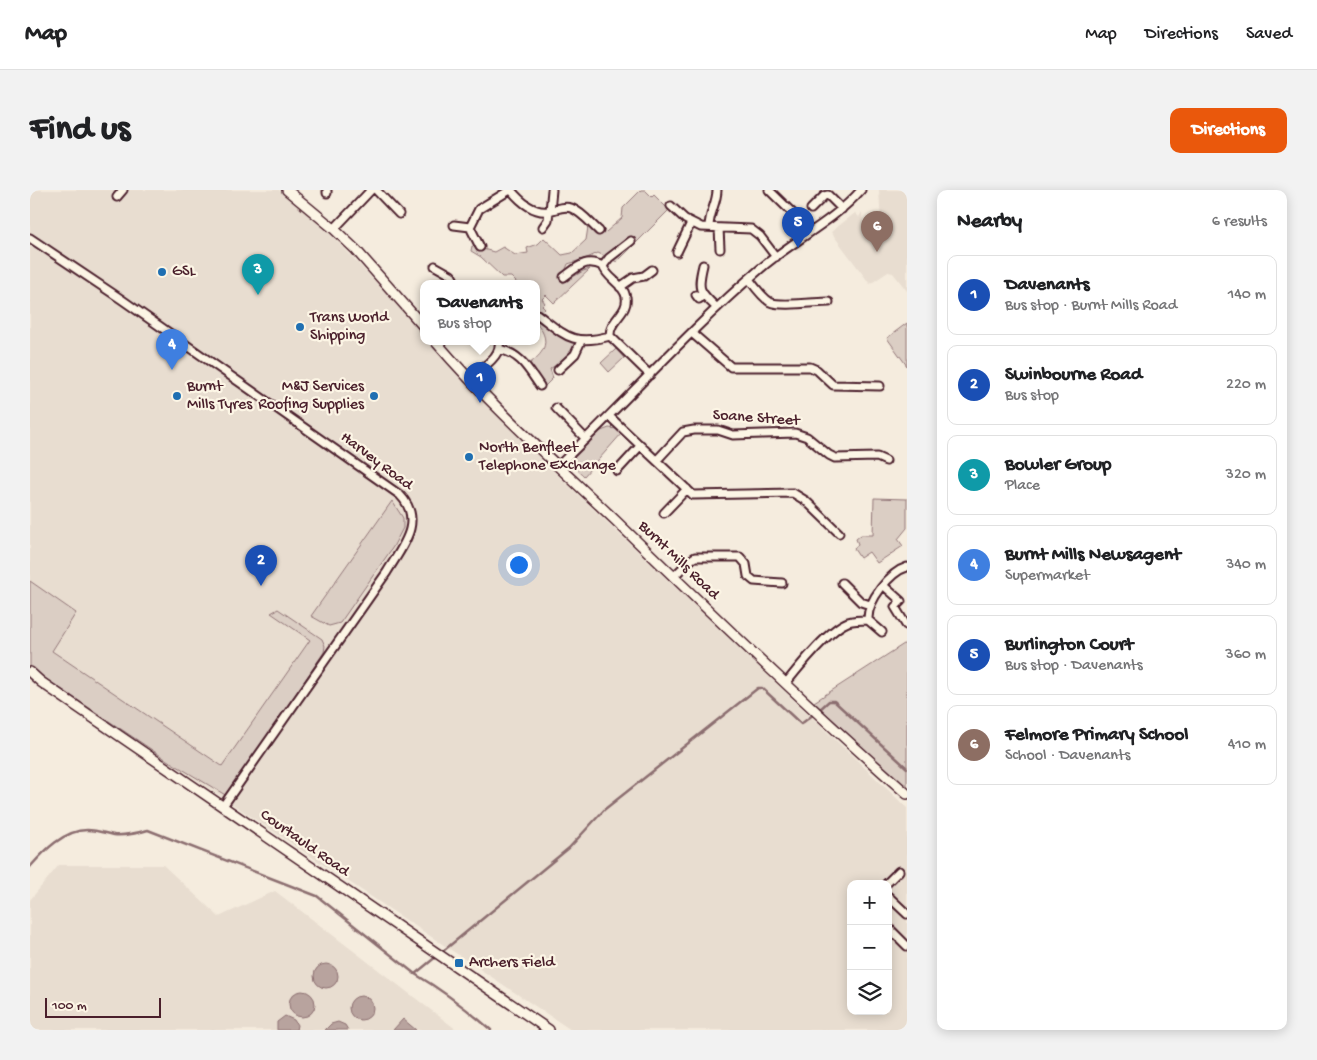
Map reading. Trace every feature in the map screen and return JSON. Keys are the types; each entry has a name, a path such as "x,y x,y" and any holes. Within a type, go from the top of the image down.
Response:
{"street":[{"path":"117,197 123,190"},
{"path":"287,190 334,229 365,260 420,322"},
{"path":"334,229 371,190"},
{"path":"376,190 399,214"},
{"path":"470,227 479,209 510,190 526,205 541,211 564,207 573,209 599,231"},
{"path":"543,227 548,220 552,190"},
{"path":"708,228 717,190"},
{"path":"769,190 811,231"},
{"path":"558,466 717,308 776,257 842,209 861,190"},
{"path":"811,209 824,196 828,195 842,209"},
{"path":"671,206 691,223 701,227 751,229 760,236 776,257"},
{"path":"677,252 691,223"},
{"path":"454,226 470,227"},
{"path":"470,227 480,247"},
{"path":"719,228 720,249"},
{"name":"Harvey Road","path":"30,238 121,299 400,494 410,509 412,519 409,533 388,572 223,806"},
{"path":"604,268 610,258 631,241"},
{"path":"564,277 585,263 596,263 604,268 620,287 626,295 626,304 612,325 610,336"},
{"path":"703,264 699,281 699,295 717,308"},
{"path":"435,266 447,272 454,280"},
{"path":"447,272 455,267"},
{"path":"620,287 633,278 644,276 652,270"},
{"path":"749,279 764,297 772,303 829,302"},
{"path":"540,316 561,332 581,341 610,336"},
{"path":"692,333 731,367 810,366 833,385 880,386"},
{"path":"610,336 650,376"},
{"path":"558,370 575,354 581,341"},
{"name":"Burnt Mills Road","path":"439,345 518,429 821,717 907,794"},
{"path":"468,378 494,356 499,345 519,358 540,386"},
{"path":"556,408 586,439"},
{"path":"609,416 693,495 793,493 806,501 839,533"},
{"name":"Soane Street","path":"657,460 683,432 718,430 733,435 802,435 835,458 877,457 886,461"},
{"path":"617,471 641,445"},
{"path":"664,513 687,489"},
{"path":"673,577 695,557 740,557 746,564 748,576 754,581 782,583"},
{"path":"868,620 870,605 884,586 901,569 907,567"},
{"path":"842,583 861,602 870,605"},
{"path":"884,586 904,600 895,607 906,625"},
{"path":"786,683 806,658 848,622 868,620 882,632"},
{"name":"Courtauld Road","path":"30,672 41,682 549,1030"},
{"name":"Courtauld Road","path":"30,679 41,682"},
{"path":"890,880 899,871"},
{"path":"892,900 907,914"},
{"path":"892,931 907,946"}],"shaded area":[{"path":"30,190 279,190 330,233 420,330 420,345 434,345 526,445 907,808 907,1030 571,1030 30,669"},
{"path":"641,190 645,190 652,197 654,195 669,210 617,262 598,253 568,264 560,278 563,283 590,269 554,303 546,295 542,299 545,303 542,306 545,309 540,313 540,280 514,280 511,277 502,277 481,257 471,251 472,246 494,252 503,247 515,255 528,253 527,248 538,244 544,238 562,255 572,253 586,240 588,227 601,227 606,232 622,218 623,208"},
{"path":"879,190 907,190 907,291 893,273 888,272 870,284 831,232 855,213 859,217 862,212 863,224 881,222"},
{"path":"540,322 576,342 569,354 550,369 553,378 541,390 524,367 538,357 544,348 545,343"},
{"path":"907,323 907,366 887,338"},
{"path":"616,349 624,358 609,372 601,363"},
{"path":"609,428 617,429 622,433 584,476 567,460 601,431"},
{"path":"874,498 907,499 907,528 898,539 903,546 877,563 869,552 860,558 854,549 858,544 856,539 861,535 873,535"},
{"path":"392,501 403,518 403,528 393,547 340,623 329,626 311,616"},
{"path":"30,581 76,613 52,651 222,766 310,640 271,613 278,609 322,639 325,646 324,652 227,796 167,760 30,668"},
{"path":"907,642 907,789 814,702"},
{"path":"59,865 163,865 219,917 275,891 457,1030 30,1030 30,900"},
{"path":"321,964 331,964 338,971 338,981 331,988 321,988 314,981 314,971"},
{"path":"302,991 311,995 315,1004 311,1013 302,1017 293,1013 289,1004 293,995"},
{"path":"356,996 366,996 373,1003 373,1013 366,1020 356,1020 349,1013 349,1003"},
{"path":"285,1016 294,1020 297,1025 296,1030 277,1030 277,1022"},
{"path":"403,1019 416,1030 393,1030"},
{"path":"338,1022 345,1025 348,1030 325,1030 331,1024"}],"waterway":[{"path":"491,1030 454,1000 415,974 569,848 605,809 758,688 762,688 801,724 814,714"},
{"path":"819,710 829,701 834,701 907,768"},
{"path":"30,867 55,842 79,831 90,830 118,835 148,830 317,896 415,974"}],"place":[{"name":"Burlington Court","path":"798,248"},
{"name":"Felmore Primary School","path":"877,252"},
{"name":"GSL","path":"162,272"},
{"name":"Bowler Group","path":"258,295"},
{"name":"Trans World Shipping","path":"300,327"},
{"name":"Burnt Mills Newsagent","path":"172,370"},
{"name":"Burnt Mills Tyres","path":"177,396"},
{"name":"M&J Services Roofing Supplies","path":"374,396"},
{"name":"Davenants","path":"480,403"},
{"name":"North Benfleet Telephone Exchange","path":"469,457"},
{"name":"Swinbourne Road","path":"261,586"},
{"name":"Archers Field","path":"459,963"}]}
